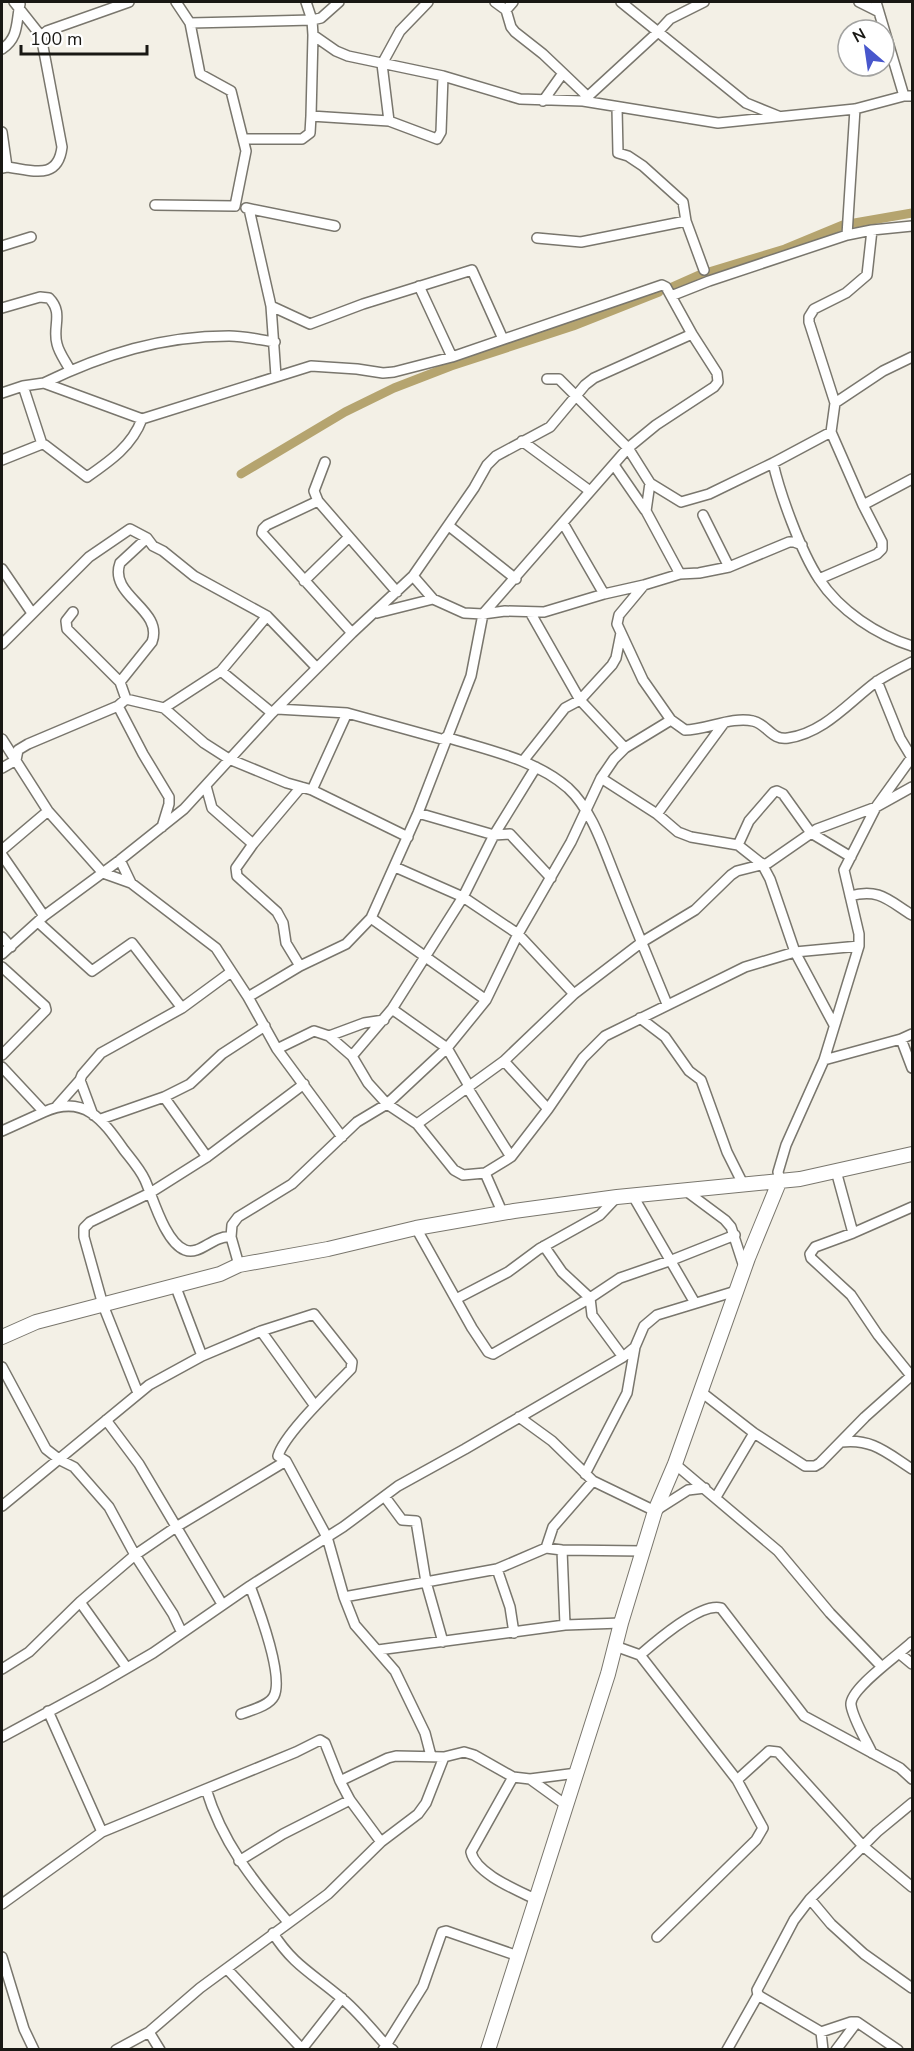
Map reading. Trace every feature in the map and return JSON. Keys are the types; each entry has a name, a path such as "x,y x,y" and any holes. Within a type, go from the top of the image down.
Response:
{"street":[{"path":"41,36 47,31 129,2"},
{"path":"176,2 190,23 200,74 231,91 246,151 235,206"},
{"path":"243,139 302,140 310,133 313,35 312,20 306,2"},
{"path":"190,23 312,20 321,18 339,2"},
{"path":"389,121 382,64 400,31 428,2"},
{"path":"495,2 506,10 511,27 563,73 585,99"},
{"path":"506,10 513,2"},
{"path":"621,2 746,104 779,116"},
{"path":"585,99 670,19 704,2"},
{"path":"860,2 879,12"},
{"path":"313,35 336,51 382,64 443,76 520,99 543,101 585,99 605,106 718,123 855,109 908,96 876,2"},
{"path":"2,132 4,168 45,171 54,167 61,157 62,147 41,36 18,3"},
{"path":"2,49 9,44 17,32 18,3"},
{"path":"543,101 563,73"},
{"path":"311,116 389,121 437,139 441,132 443,76"},
{"path":"601,84 605,106"},
{"path":"617,108 618,153 628,156 661,181 683,202 686,221 704,270"},
{"path":"847,235 855,109"},
{"path":"155,205 235,206 335,226"},
{"path":"249,209 271,306 276,376"},
{"path":"537,238 581,242 686,221"},
{"path":"671,296 847,235 912,226"},
{"path":"819,579 877,554 882,549 882,542 831,432 835,403 809,322 814,309 846,293 867,275 873,230"},
{"path":"2,246 31,237"},
{"path":"271,306 310,324 472,270 503,339"},
{"path":"44,383 142,419 311,366 383,373 452,357 660,285 666,287 717,373 718,382 714,387 656,424 628,448 516,579 483,614 474,668 418,813 371,918 346,944 300,966 248,997"},
{"path":"419,286 452,357"},
{"path":"2,308 40,297 49,298 57,307 58,313 56,342 70,370"},
{"path":"2,954 41,919 161,829 206,786 317,668 414,576 474,489 487,465 496,456 550,427 575,396 594,378 692,334"},
{"path":"2,393 23,386 44,383 115,352 188,338 231,336 275,342"},
{"path":"835,403 883,372 912,357"},
{"path":"547,379 559,379 628,448 650,483 681,502 709,494 831,432"},
{"path":"23,386 42,444"},
{"path":"2,460 42,444 48,446 87,477 121,451 137,432 142,419"},
{"path":"522,441 590,491"},
{"path":"325,462 314,491 318,501 397,592"},
{"path":"773,463 780,489 802,545 819,579 844,606 870,627 912,646"},
{"path":"614,465 646,510 680,574"},
{"path":"863,505 912,479"},
{"path":"646,510 650,483"},
{"path":"318,501 267,525 263,529 264,536 352,633"},
{"path":"703,515 729,567"},
{"path":"563,523 604,594"},
{"path":"449,526 516,579"},
{"path":"2,644 89,557 129,529 147,538 153,546 163,551 194,576 267,616 317,668"},
{"path":"120,682 152,642 154,636 153,624 125,590 118,568 120,563 147,538"},
{"path":"304,581 348,538"},
{"path":"414,576 433,600 464,613 544,612 680,574 729,567 782,544 794,542 802,545"},
{"path":"2,569 32,613"},
{"path":"644,585 616,619 643,680 671,720 685,730 753,720 778,738 798,736 823,724 877,681 912,662"},
{"path":"375,614 433,600"},
{"path":"73,612 66,621 67,629 120,682 126,699"},
{"path":"530,612 580,700 625,748"},
{"path":"164,708 221,671 267,616"},
{"path":"523,761 565,708 580,700 614,662 621,633"},
{"path":"221,671 275,711 347,713 523,761 567,787 577,797 586,812 667,1004"},
{"path":"488,2049 608,1674 655,1511 675,1464 744,1267 780,1180 778,1172 786,1145 824,1060 859,946 859,934 844,870 876,807 912,757 900,738 877,681"},
{"path":"126,699 164,708 204,743 229,759 312,790 408,837"},
{"path":"2,768 16,760 18,750 28,744 118,706 126,699"},
{"path":"118,706 142,754 169,797 161,829"},
{"path":"312,790 347,713"},
{"path":"239,1265 231,1237 232,1225 238,1217 292,1184 363,1118 387,1104 447,1048 486,1000 518,934 586,812 601,778 625,748 671,720"},
{"path":"657,814 724,723"},
{"path":"2,739 48,811 104,873 131,883 216,948 248,997 277,1049 304,1084 322,1113 342,1137"},
{"path":"352,1056 392,1010 423,957 463,897 494,836 536,767"},
{"path":"601,778 657,814 678,832 691,837 738,845 762,864 770,879 795,952 834,1025"},
{"path":"206,786 212,808 253,844"},
{"path":"300,966 286,944 282,923 277,912 237,876 237,868 253,844 301,787"},
{"path":"417,1124 504,1061 574,994 642,942 695,910 731,875 771,861 811,833 876,807 912,787"},
{"path":"738,845 749,821 777,791 783,794 811,833 851,857"},
{"path":"2,850 48,811"},
{"path":"418,813 494,836 510,834 551,878"},
{"path":"2,855 41,919 92,970 132,943 182,1008"},
{"path":"120,860 131,883"},
{"path":"395,867 463,897 518,934 574,994"},
{"path":"850,896 866,892 874,893 912,915"},
{"path":"371,918 486,1000"},
{"path":"2,937 11,946"},
{"path":"277,1049 314,1031 329,1036 352,1056 368,1083 387,1104 417,1124 454,1170 463,1175 485,1173 511,1157 548,1109 566,1081 594,1046 606,1036 732,972 795,952 859,946"},
{"path":"2,967 45,1006 46,1010 2,1055"},
{"path":"57,1106 101,1053 182,1008 231,972"},
{"path":"392,1010 447,1048 511,1157"},
{"path":"640,1018 664,1037 689,1071 701,1080 727,1152 743,1184"},
{"path":"329,1036 364,1023 384,1020"},
{"path":"97,1117 164,1097 190,1084 222,1054 265,1026"},
{"path":"824,1060 912,1034"},
{"path":"901,1039 912,1068"},
{"path":"504,1061 548,1109"},
{"path":"2,1067 44,1112"},
{"path":"80,1080 97,1117 141,1172 161,1221 182,1249 193,1251 201,1249 216,1239 231,1237"},
{"path":"138,1393 103,1305 84,1237 84,1228 90,1222 150,1193 207,1157 304,1084"},
{"path":"164,1097 207,1157"},
{"path":"2,1131 57,1106 83,1107 97,1117"},
{"path":"2,1337 36,1322 220,1274 239,1265 328,1249 416,1228 617,1197 800,1179 912,1154"},
{"path":"836,1172 853,1233"},
{"path":"485,1173 503,1214"},
{"path":"686,1191 725,1220 735,1235 744,1267"},
{"path":"633,1196 695,1303"},
{"path":"456,1299 508,1272 544,1246 600,1215 617,1197"},
{"path":"700,1391 754,1433 805,1466 810,1467 820,1463 865,1417 912,1377 878,1335 851,1295 811,1258 810,1254 815,1247 912,1207"},
{"path":"416,1228 478,1338 488,1352 493,1354 620,1278 735,1235"},
{"path":"544,1246 562,1272 590,1298 592,1315 623,1357"},
{"path":"175,1285 202,1356"},
{"path":"585,1474 627,1393 635,1347 644,1326 657,1315 736,1291"},
{"path":"2,1506 149,1385 202,1356 261,1331 314,1314 351,1362 351,1369 315,1406 279,1451 278,1456 286,1461 327,1537 344,1598 355,1625 395,1671 425,1733 431,1756"},
{"path":"261,1331 315,1406"},
{"path":"2,1737 127,1668 327,1537 398,1486 623,1357 635,1347"},
{"path":"2,1367 48,1452 74,1467 106,1502 182,1633"},
{"path":"519,1417 552,1441 593,1481 655,1511"},
{"path":"106,1420 139,1464 222,1604"},
{"path":"716,1497 754,1433"},
{"path":"841,1442 869,1443 912,1469"},
{"path":"2,1669 29,1653 80,1602 135,1555 176,1527 286,1461"},
{"path":"675,1464 778,1551 821,1602 882,1667"},
{"path":"546,1548 553,1527 593,1481"},
{"path":"655,1511 688,1490 705,1488"},
{"path":"385,1497 402,1521 416,1521 426,1582 443,1642"},
{"path":"344,1598 497,1569 546,1548 642,1551"},
{"path":"562,1550 565,1626"},
{"path":"497,1569 510,1607 514,1633"},
{"path":"241,1714 269,1703 274,1697 277,1685 266,1631 250,1586"},
{"path":"80,1602 127,1668"},
{"path":"639,1655 683,1621 714,1606 721,1608 798,1711 815,1723 905,1772 912,1779"},
{"path":"378,1650 565,1626 621,1623"},
{"path":"872,1753 853,1712 851,1700 882,1667 912,1642"},
{"path":"615,1646 639,1655 737,1780 762,1825 762,1832 657,1937"},
{"path":"900,1654 912,1664"},
{"path":"48,1711 102,1832"},
{"path":"2,1904 19,1894 102,1832 320,1740 325,1743 350,1800 381,1842"},
{"path":"737,1780 769,1751 778,1752 863,1846 912,1887"},
{"path":"340,1781 388,1758 444,1757 459,1752 468,1752 513,1777 530,1779 577,1773"},
{"path":"116,2049 149,2032 200,1988 328,1894 381,1842 423,1809 444,1757"},
{"path":"513,1777 471,1852 477,1864 496,1879 537,1900"},
{"path":"530,1779 566,1805"},
{"path":"206,1789 214,1811 239,1861 288,1922"},
{"path":"239,1861 283,1834 350,1800"},
{"path":"727,2049 758,1995 757,1990 794,1920 810,1899 877,1832 912,1803"},
{"path":"810,1899 831,1924 864,1954 912,1989"},
{"path":"273,1933 293,1960 342,1998 387,2048 423,1986 442,1932 446,1931 518,1956"},
{"path":"2,1957 24,2029 34,2049"},
{"path":"227,1969 302,2049 342,1998"},
{"path":"758,1995 821,2032 850,2022 857,2022 898,2049"},
{"path":"836,2049 857,2022"},
{"path":"149,2032 160,2049"},
{"path":"821,2032 823,2049"}],"waterway":[{"path":"672,287 699,275 785,249 843,225 912,213"},
{"path":"241,474 345,412 394,388 451,366 573,326 659,292"}]}
